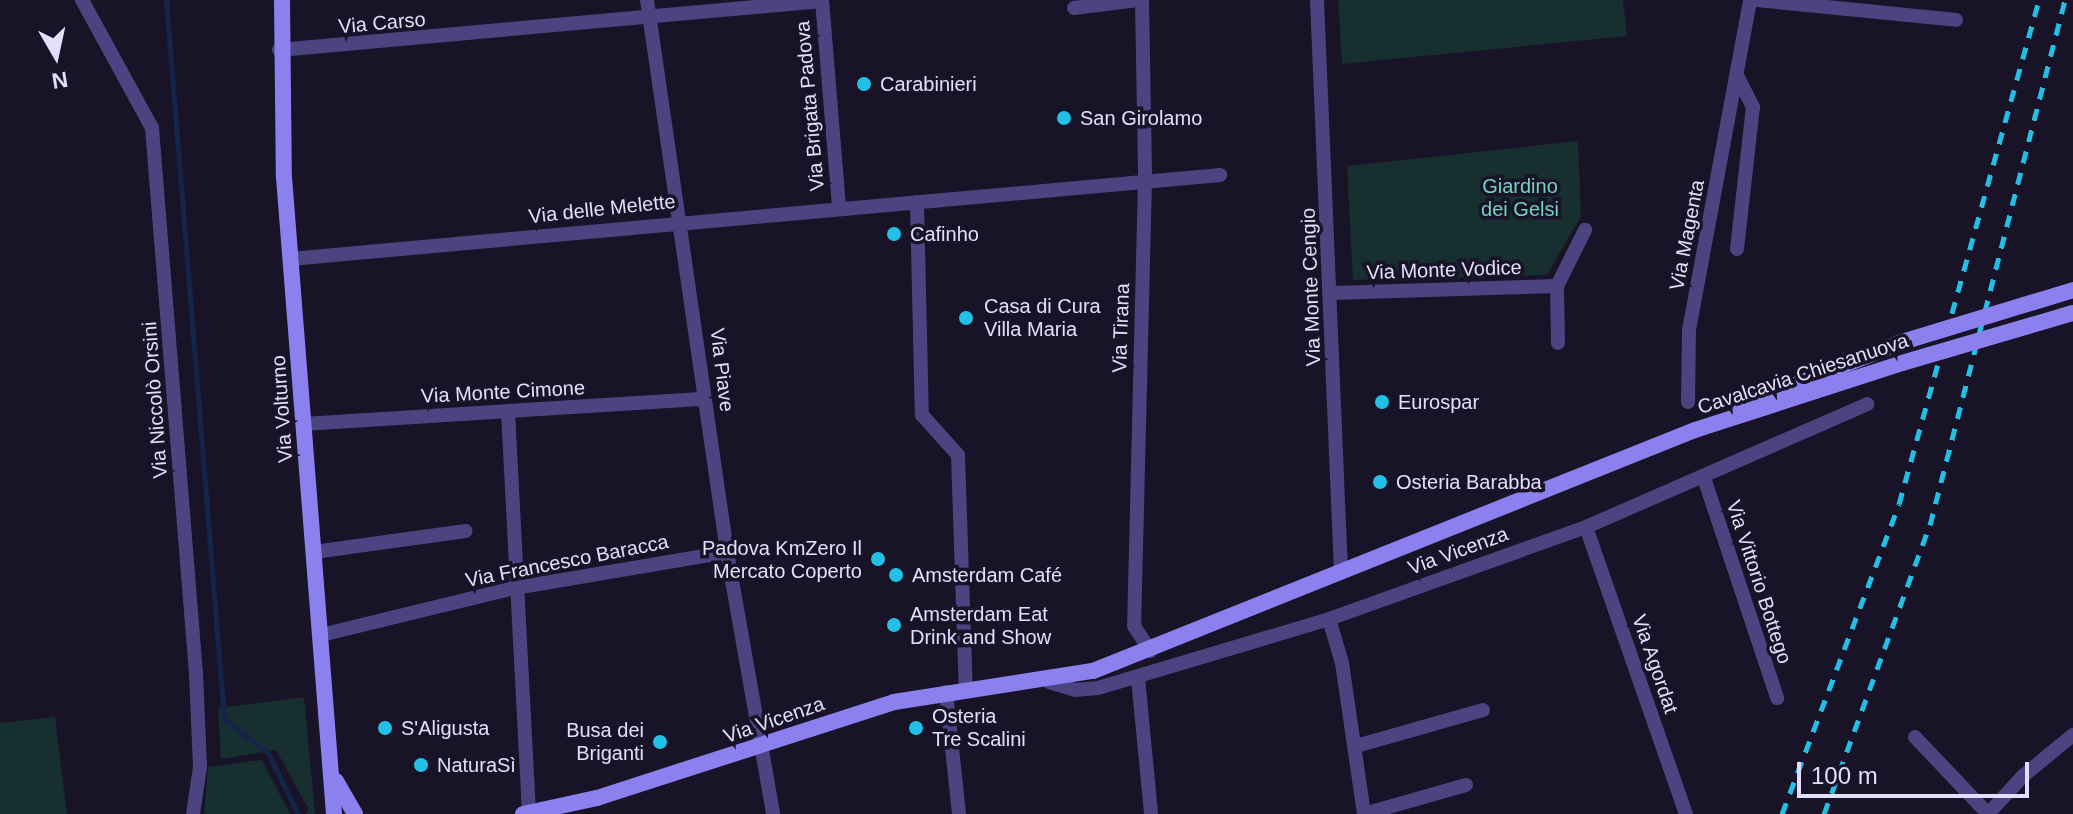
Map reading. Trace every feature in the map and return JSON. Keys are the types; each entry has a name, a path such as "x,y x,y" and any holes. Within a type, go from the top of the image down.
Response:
{"main road":[{"name":"Via Volturno","path":"282,0 279,50 290,259 334,773 334,814"},
{"name":"Cavalcavia Chiesanuova","path":"1695,430 1766,394 1899,343 2073,290"},
{"name":"Cavalcavia Chiesanuova","path":"1695,430 1902,363 2073,313"},
{"name":"Via Vicenza","path":"526,813 597,798 894,702 946,692 1049,682 1150,651 1695,430"},
{"path":"334,773 355,814"},
{"name":"Via Vicenza","path":"560,814 597,798"}],"street":[{"name":"Via Niccolò Orsini","path":"82,0 152,128 196,674 200,767 193,814"},
{"name":"Via Piave","path":"647,0 682,221 727,552 764,745 773,814"},
{"name":"Via Tirana","path":"1074,8 1140,0 1145,180 1134,576 1135,633 1150,651"},
{"name":"Via Monte Cengio","path":"1317,0 1332,293 1341,572"},
{"name":"Via Magenta","path":"1688,402 1689,330 1750,0"},
{"path":"1757,0 1956,20"},
{"name":"Via Carso","path":"279,50 822,1"},
{"name":"Via Brigata Padova","path":"822,1 839,208"},
{"path":"1737,249 1753,107 1738,77"},
{"name":"Via delle Melette","path":"290,259 682,221 1220,175"},
{"path":"917,202 922,415 958,455 966,690"},
{"path":"1558,343 1557,286 1585,230"},
{"name":"Via Monte Vodice","path":"1332,293 1557,286"},
{"name":"Via Monte Cimone","path":"303,424 705,399"},
{"name":"Via Vicenza","path":"1049,682 1075,690 1138,678 1329,619 1586,527 1704,478 1867,404"},
{"path":"508,412 519,588 526,813"},
{"name":"Via Vittorio Bottego","path":"1704,478 1777,698"},
{"name":"Via Agordat","path":"1586,527 1686,814"},
{"path":"314,552 466,531"},
{"name":"Via Francesco Baracca","path":"321,635 519,588 727,552"},
{"path":"1329,619 1356,746 1364,814 1466,785"},
{"path":"1138,678 1151,814"},
{"path":"946,692 959,814"},
{"path":"1356,746 1483,710"},
{"path":"1915,737 1988,814 2023,776 2073,735"}],"green space":[{"path":"1338,0 1623,0 1627,36 1342,64"},
{"name":"Giardino dei Gelsi","path":"1578,141 1581,216 1547,275 1353,280 1347,166"},
{"path":"304,697 315,814 306,814 308,808 276,750 221,759 218,708"},
{"path":"55,717 67,814 0,814 0,723"},
{"path":"262,760 290,814 204,814 208,767"}],"waterway":[{"path":"166,0 224,719 268,753 298,814"}],"railway":[{"path":"1782,814 1899,504 2039,0"},
{"path":"1824,814 1930,525 2065,0"}],"place":[{"name":"Carabinieri","path":"864,84"},
{"name":"San Girolamo","path":"1064,118"},
{"name":"Cafinho","path":"894,234"},
{"name":"Casa di Cura Villa Maria","path":"966,318"},
{"name":"Eurospar","path":"1382,402"},
{"name":"Osteria Barabba","path":"1380,482"},
{"name":"Padova KmZero Il Mercato Coperto","path":"878,559"},
{"name":"Amsterdam Café","path":"896,575"},
{"name":"Amsterdam Eat Drink and Show","path":"894,625"},
{"name":"S'Aligusta","path":"385,728"},
{"name":"Osteria Tre Scalini","path":"916,728"},
{"name":"Busa dei Briganti","path":"660,742"},
{"name":"NaturaSì","path":"421,765"}]}
